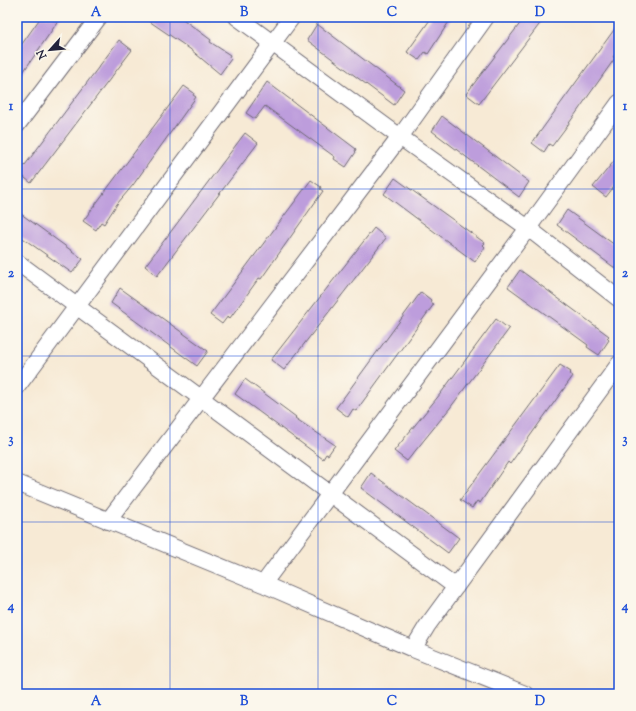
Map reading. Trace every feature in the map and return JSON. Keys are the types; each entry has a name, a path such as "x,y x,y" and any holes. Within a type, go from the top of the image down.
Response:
{"street":[{"path":"17,125 100,17"},
{"path":"237,17 400,137 528,228 619,299"},
{"path":"17,387 292,17"},
{"path":"108,521 400,137 486,17"},
{"path":"263,584 528,228 619,103"},
{"path":"17,262 456,587"},
{"path":"413,649 456,587 619,364"},
{"path":"17,483 263,584 413,649 525,694"}],"building":[{"path":"41,17 61,17 17,81 17,51"},
{"path":"143,17 180,17 211,40 210,42 230,55 229,57 231,59 220,74 190,49"},
{"path":"432,17 452,17 428,54 425,52 419,60 407,52"},
{"path":"525,17 545,17 479,104 466,94"},
{"path":"619,23 619,49 613,57 615,58 552,146 549,144 544,152 532,143"},
{"path":"317,24 404,90 394,105 307,40"},
{"path":"119,40 132,50 31,183 19,173"},
{"path":"267,82 356,149 356,152 346,167 334,159 335,157 265,106 255,119 246,113"},
{"path":"184,86 194,93 193,95 196,97 133,185 117,204 104,224 101,222 96,230 83,221"},
{"path":"442,116 529,182 519,197 432,131"},
{"path":"245,133 258,143 157,276 145,266"},
{"path":"619,155 619,180 606,197 593,187"},
{"path":"395,178 485,243 483,245 485,247 475,262 384,194"},
{"path":"311,180 321,187 320,189 323,191 261,279 259,278 230,318 228,316 222,324 210,315"},
{"path":"567,210 619,248 619,271 557,225"},
{"path":"17,211 83,259 72,273 17,234"},
{"path":"374,228 386,238 284,370 271,360"},
{"path":"520,270 609,336 607,338 609,340 599,355 587,347 588,345 508,287"},
{"path":"120,288 208,351 197,366 111,303"},
{"path":"421,292 431,300 430,302 434,304 356,411 353,409 348,417 336,408"},
{"path":"496,319 509,329 450,408 407,461 394,451 441,393"},
{"path":"560,365 571,372 569,374 573,376 510,464 508,462 480,503 477,501 472,508 460,500"},
{"path":"245,379 296,417 295,418 335,445 328,455 326,454 323,459 235,394"},
{"path":"371,473 459,538 448,553 361,488"}]}
